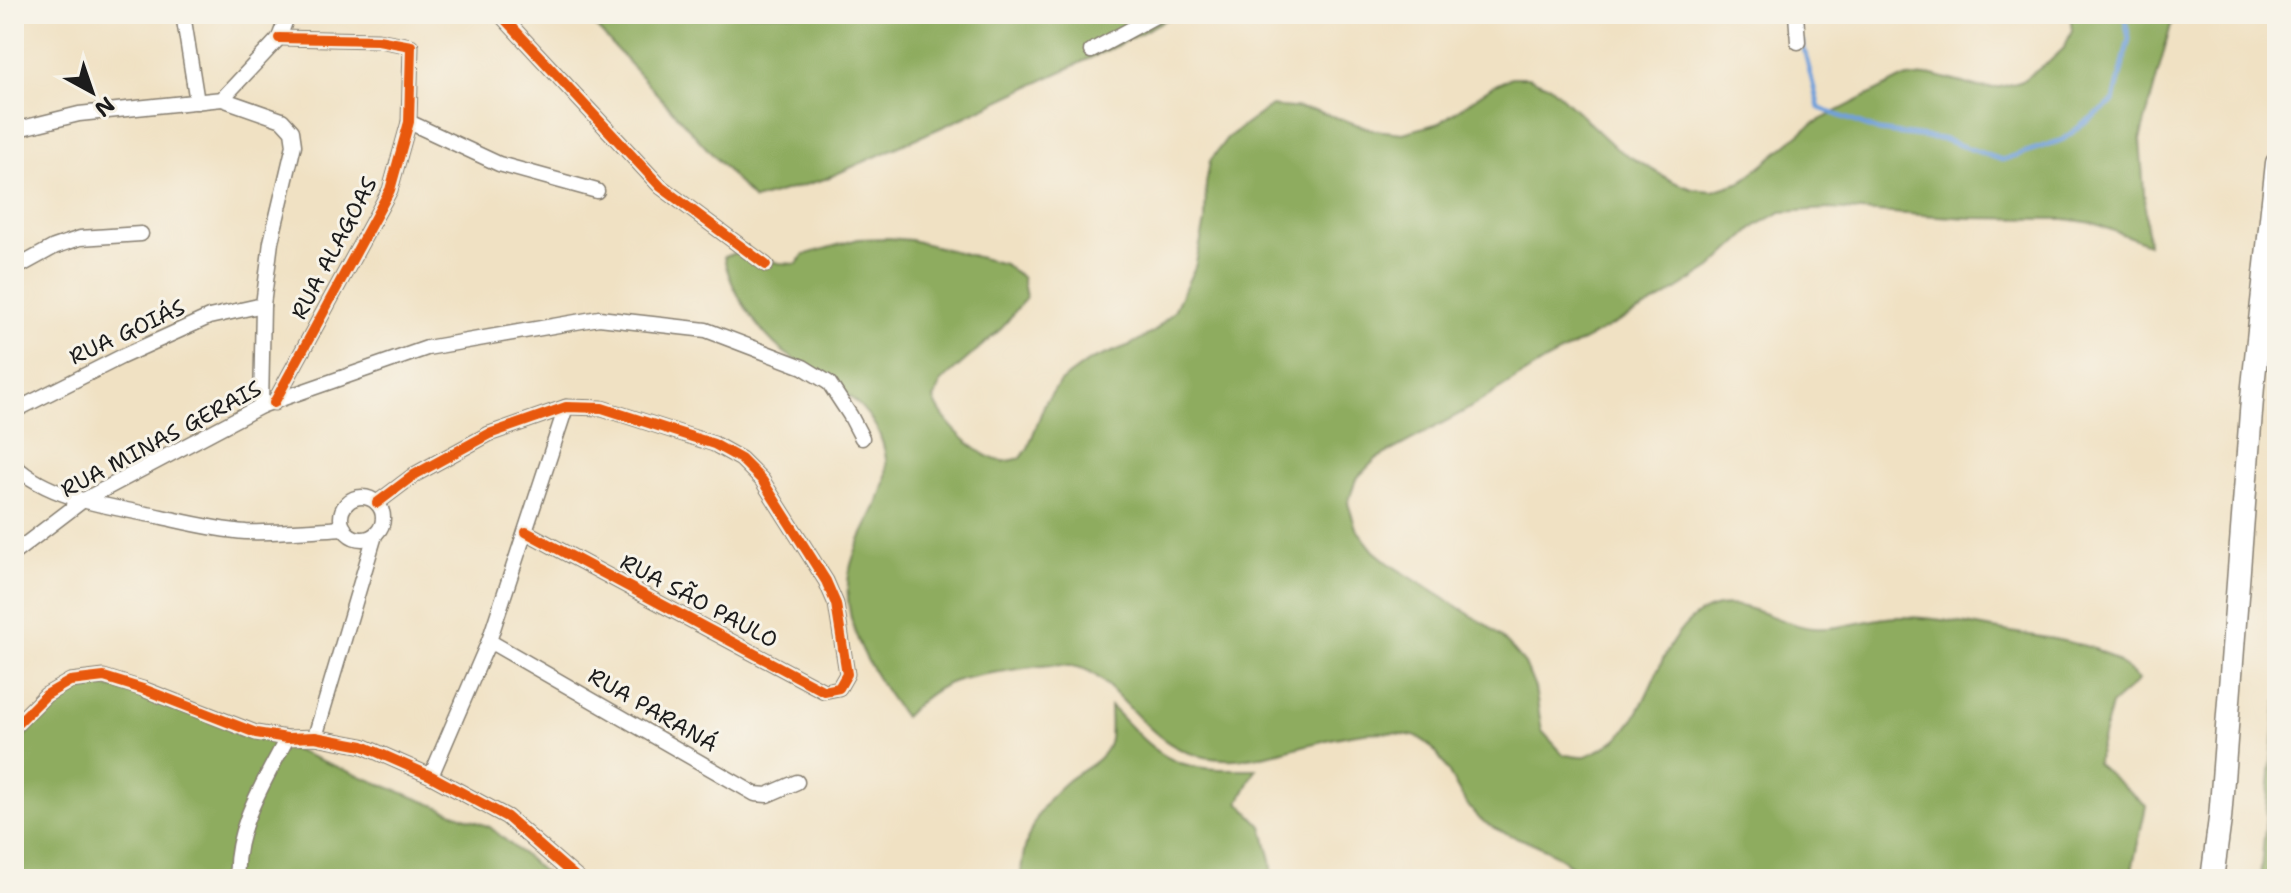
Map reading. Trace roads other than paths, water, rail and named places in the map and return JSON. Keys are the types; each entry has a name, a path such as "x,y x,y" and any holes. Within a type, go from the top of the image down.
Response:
{"highway":[{"path":"2212,879 2220,819 2253,386 2277,163"}],"street":[{"path":"183,14 197,102"},
{"path":"222,99 279,38 288,14"},
{"path":"500,14 661,187 766,265"},
{"path":"1091,51 1159,14"},
{"path":"1796,14 1798,42"},
{"name":"RUA ALAGOAS","path":"268,404 390,190 409,122 411,46 378,40 279,38"},
{"path":"14,130 79,114 222,99 282,120 292,131 294,145 271,242 263,305 268,404"},
{"path":"409,122 499,164 597,191"},
{"path":"14,269 54,247 80,238 141,234"},
{"name":"RUA GOIÁS","path":"14,411 209,317 263,305"},
{"name":"RUA MINAS GERAIS","path":"14,553 82,501 268,404 427,348 599,318 706,330 803,367 829,383 862,438"},
{"path":"377,503 414,475 489,434 566,407"},
{"path":"431,776 489,641 566,407"},
{"name":"RUA SÃO PAULO","path":"526,532 824,691 839,688 847,674 836,604 826,581 762,480 741,459 714,444 602,408 566,407"},
{"path":"14,465 35,481 82,501 213,528 244,532 344,528"},
{"path":"315,737 375,535 383,523 377,503 364,497 350,501 342,513 348,534 361,539 375,535"},
{"name":"RUA PARANÁ","path":"489,641 755,794 767,795 797,782"},
{"path":"14,727 46,695 70,681 104,677 256,733 287,738 315,737 363,746 431,776 507,817 578,879"},
{"path":"237,879 236,862 251,808 287,738"}],"waterway":[{"path":"1802,41 1819,108 1879,131 1942,139 2002,160 2062,140 2114,101 2129,39 2124,14"}]}
